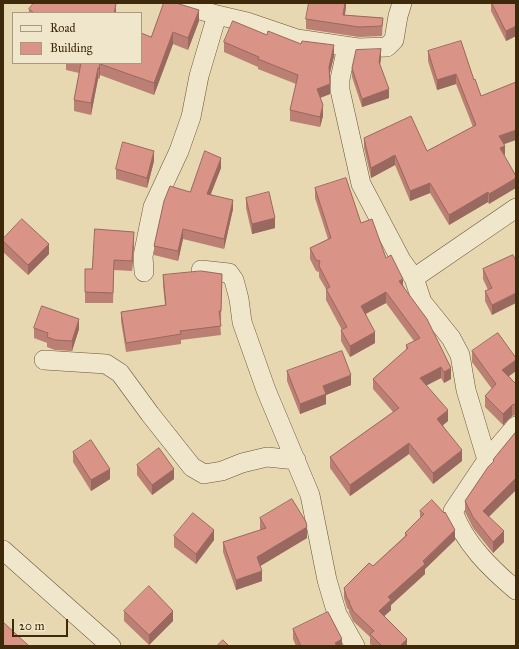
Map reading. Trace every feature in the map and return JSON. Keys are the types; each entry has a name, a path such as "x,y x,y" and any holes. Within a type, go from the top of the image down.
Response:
{"street":[{"path":"176,3 247,22 296,39 347,47 387,47 394,40 402,3"},
{"path":"144,272 143,256 154,207 179,151 191,117 199,76 217,15"},
{"path":"347,47 340,79 340,90 362,184 401,260 414,278 422,302 451,338 460,355 466,390 486,460"},
{"path":"414,278 516,208"},
{"path":"201,270 228,273 234,280 239,299 242,322 266,390 310,495 327,580 337,614 355,646"},
{"path":"44,360 106,364 120,373 192,467 204,474 267,457 296,460"},
{"path":"516,426 486,460 453,511 458,524 470,542 493,570 516,590"},
{"path":"3,550 111,646"}],"building":[{"path":"34,3 116,4 114,12 33,12 29,9"},
{"path":"164,3 176,3 199,10 188,38 173,32 154,83 100,64 142,64 142,33 151,37"},
{"path":"309,3 345,3 343,15 383,18 382,26 359,27 306,19"},
{"path":"492,3 516,3 516,26 506,31"},
{"path":"233,21 267,35 268,31 301,44 302,41 334,45 329,67 330,84 317,89 323,105 320,117 290,110 298,75 258,59 259,57 224,42"},
{"path":"461,41 481,96 516,82 516,130 499,136 505,146 500,148 516,178 489,194 488,192 449,215 430,183 410,191 395,155 371,168 364,138 411,116 427,151 476,125 456,74 437,80 428,51"},
{"path":"381,49 379,62 389,89 362,99 352,68 356,50"},
{"path":"81,64 100,64 91,103 74,100"},
{"path":"123,142 154,151 147,178 116,169"},
{"path":"205,151 221,158 207,194 233,200 224,239 183,229 178,251 154,246 164,201 170,186 190,192"},
{"path":"346,178 361,223 372,219 386,258 391,255 403,279 399,281 427,319 451,368 444,372 441,367 420,378 448,410 437,419 462,450 433,473 409,443 350,485 330,457 399,408 373,379 408,348 406,345 420,338 386,292 361,306 375,332 350,346 341,330 347,327 326,289 330,287 319,266 320,261 316,260 310,248 331,238 315,188"},
{"path":"269,192 275,218 252,224 246,198"},
{"path":"22,219 49,244 28,265 3,241 3,239"},
{"path":"95,229 134,232 132,261 114,260 113,293 85,292 85,269 92,269"},
{"path":"513,255 516,261 516,293 492,305 485,291 492,288 483,269"},
{"path":"201,271 222,274 221,311 219,311 221,326 180,331 181,334 126,343 121,312 166,305 163,275"},
{"path":"42,306 79,319 72,341 55,340 47,337 48,333 34,328"},
{"path":"498,333 516,358 516,360 502,370 516,384 516,404 512,405 503,414 485,396 496,384 472,351"},
{"path":"342,351 351,375 323,386 326,394 300,404 287,371"},
{"path":"516,432 516,478 483,511 504,531 493,542 473,517 465,501 488,467 494,461 493,460"},
{"path":"91,440 110,469 91,480 73,452"},
{"path":"159,448 174,469 152,485 137,465"},
{"path":"292,499 306,522 307,527 257,557 262,571 236,580 223,542 266,528 260,518"},
{"path":"432,500 444,513 445,512 455,530 423,561 425,564 388,597 391,600 379,611 407,639 400,646 382,646 370,634 374,631 353,611 344,588 369,563 373,566 407,535 405,533 424,514 420,511"},
{"path":"193,513 214,530 196,554 174,536"},
{"path":"149,586 173,611 149,635 124,611"},
{"path":"328,612 342,639 335,643 337,646 301,646 293,629"},
{"path":"3,622 29,646 3,646"},
{"path":"223,640 229,646 217,646"}]}
